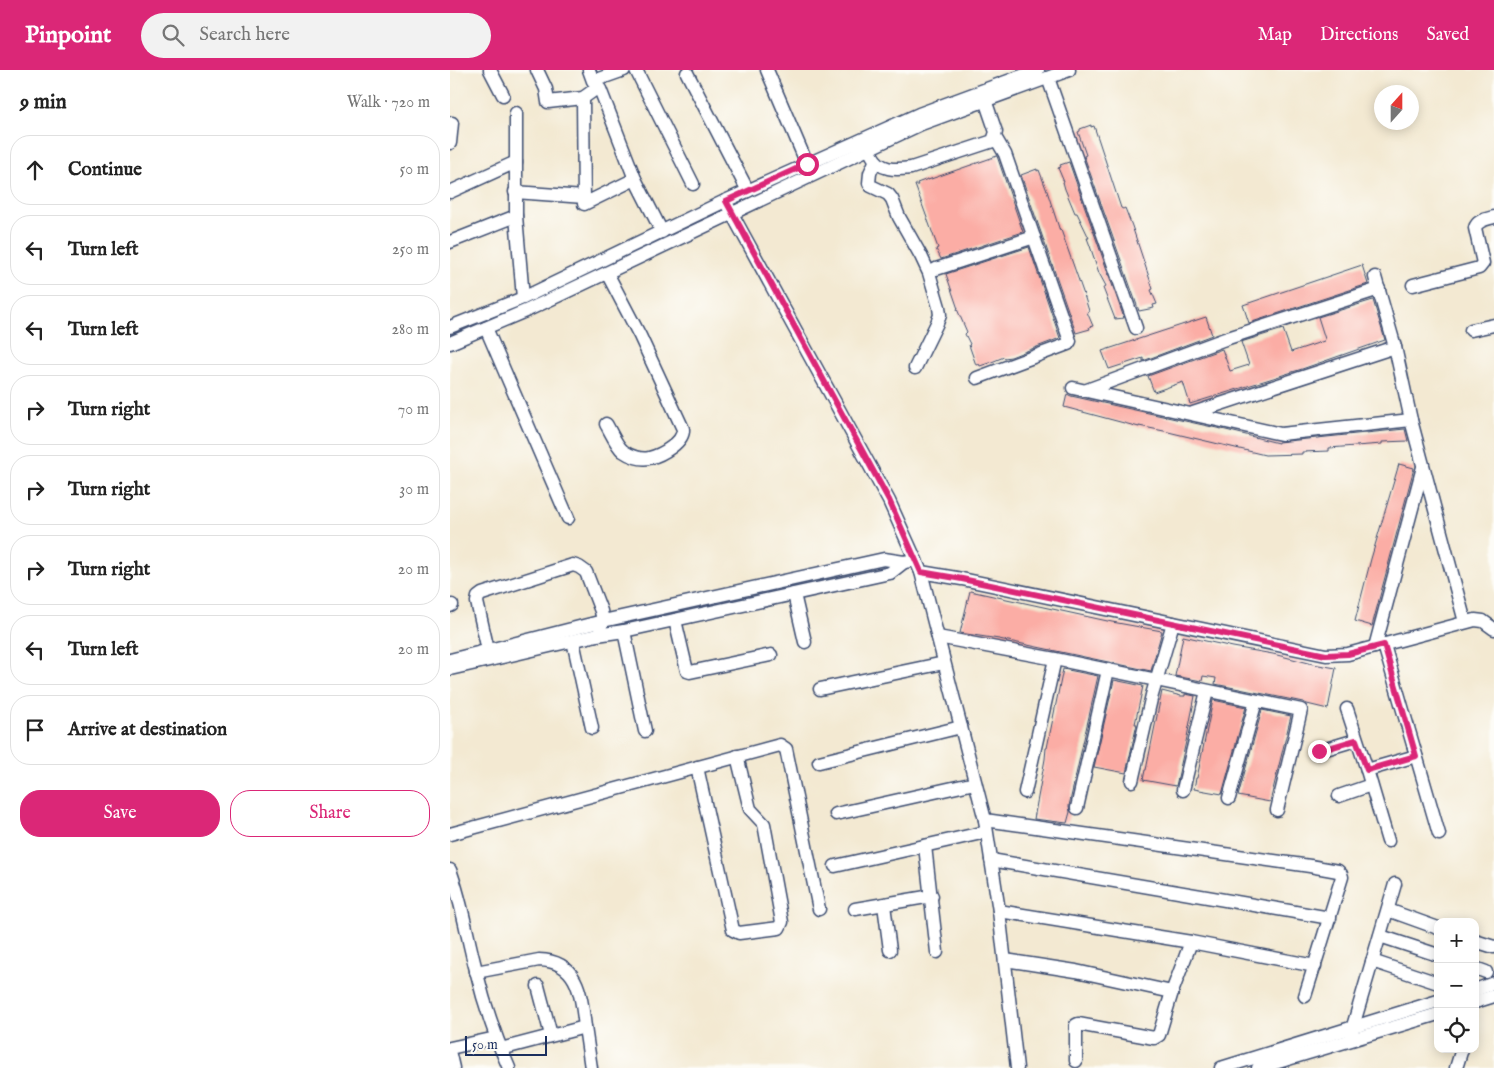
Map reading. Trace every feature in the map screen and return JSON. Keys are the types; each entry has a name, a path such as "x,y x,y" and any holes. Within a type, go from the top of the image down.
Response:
{"street":[{"path":"490,70 503,95"},
{"path":"537,70 546,89 548,102 583,98 597,88 600,90 635,179 662,232"},
{"path":"589,70 593,81 624,70"},
{"path":"636,70 693,184"},
{"path":"767,70 807,164"},
{"path":"450,327 523,298 726,201 919,114 1033,74 1048,78 1069,70"},
{"path":"687,74 748,191"},
{"path":"450,343 530,309 921,124 985,100 1033,74"},
{"path":"1048,78 1136,328"},
{"path":"583,98 584,204 635,179"},
{"path":"868,149 875,162 888,168 899,170 911,168 993,141 996,132 985,100"},
{"path":"516,113 516,216 523,298"},
{"path":"450,143 452,124"},
{"path":"977,378 1068,344 1070,341 1005,154 995,136"},
{"path":"450,192 516,162"},
{"path":"875,162 870,173 869,182 871,186 892,198 899,217 929,273 939,307 940,315 915,368"},
{"path":"516,192 584,197"},
{"path":"726,201 889,500 938,637 985,826 999,911 1017,1068"},
{"path":"450,242 516,216"},
{"path":"1413,285 1482,266 1483,263 1475,228 1479,222 1494,217"},
{"path":"936,269 1034,237"},
{"path":"606,424 622,450 640,458 649,458 664,452 680,439 684,433 640,336 607,273"},
{"path":"1087,390 1377,283 1395,347 1423,467 1465,622"},
{"path":"1471,330 1494,325"},
{"path":"486,328 568,518"},
{"path":"1191,413 1395,347"},
{"path":"1073,388 1280,434 1411,420"},
{"path":"1423,467 1380,646 1439,834"},
{"path":"450,660 602,621 884,559 962,579 1326,655 1348,654 1475,620 1492,625"},
{"path":"488,650 477,602 478,597 482,594 573,565 586,572 601,611 602,621 597,635"},
{"path":"450,669 597,635 624,631 890,573 913,565"},
{"path":"755,588 758,602"},
{"path":"794,594 805,642"},
{"path":"675,620 688,672 771,655"},
{"path":"1132,780 1156,680 1173,623"},
{"path":"624,631 645,731"},
{"path":"938,637 1301,710 1278,810"},
{"path":"572,641 592,728"},
{"path":"1025,792 1055,660"},
{"path":"820,689 944,663"},
{"path":"1077,808 1108,670"},
{"path":"1183,790 1207,691"},
{"path":"1229,798 1256,701"},
{"path":"1347,709 1388,841"},
{"path":"819,762 961,727"},
{"path":"1319,751 1356,740"},
{"path":"450,834 780,745 786,749 819,909"},
{"path":"697,767 733,930 739,934 780,928 782,922 764,824 750,809 737,756"},
{"path":"1367,770 1416,756"},
{"path":"836,814 975,783"},
{"path":"1339,796 1371,786"},
{"path":"836,866 925,846 985,826 1338,871 1342,877 1305,996"},
{"path":"925,846 937,952"},
{"path":"991,860 1330,918"},
{"path":"450,870 456,887 476,972 499,1044 509,1068"},
{"path":"1349,1041 1395,884"},
{"path":"855,909 932,896"},
{"path":"884,905 890,950"},
{"path":"1388,910 1434,927"},
{"path":"999,911 1191,942 1315,966"},
{"path":"1380,936 1434,954"},
{"path":"1076,1062 1076,1025 1078,1024 1154,1038 1159,1035 1172,992 1191,942"},
{"path":"1479,942 1494,947"},
{"path":"476,972 539,960 549,960 567,969 575,977 581,998 591,1068"},
{"path":"1005,960 1076,971 1172,992"},
{"path":"1372,961 1434,982"},
{"path":"1479,989 1494,983"},
{"path":"538,986 551,1035"},
{"path":"1479,1001 1494,996"},
{"path":"1221,1068 1434,1002"},
{"path":"1258,1068 1434,1015"},
{"path":"450,1048 499,1044 585,1027"},
{"path":"1456,1068 1461,1053"},
{"path":"450,1055 453,1068"}],"building":[{"path":"1091,125 1091,127 1094,126 1121,208 1125,208 1132,226 1153,289 1151,290 1157,304 1153,305 1154,308 1139,311 1084,156 1086,155 1078,132 1080,129"},
{"path":"997,156 1023,232 941,259 915,185"},
{"path":"1069,162 1124,318 1115,319 1103,288 1106,286 1099,273 1087,238 1089,238 1077,213 1075,213 1065,189 1058,168 1061,167 1060,165"},
{"path":"1037,169 1061,230 1093,326 1089,327 1090,329 1076,333 1021,175"},
{"path":"1029,247 1060,338 1011,357 1004,357 980,366 979,364 976,365 965,334 967,332 957,309 946,274"},
{"path":"1362,265 1368,284 1249,323 1243,305"},
{"path":"1373,300 1385,340 1302,369 1190,404 1183,382 1154,392 1148,376 1222,349 1230,371 1249,365 1241,342 1283,329 1291,352 1324,341 1318,317"},
{"path":"1206,317 1212,335 1143,361 1143,358 1109,369 1102,351"},
{"path":"1067,394 1278,443 1405,429 1408,441 1329,448 1329,451 1302,452 1302,454 1265,455 1164,431 1139,427 1064,407"},
{"path":"1399,464 1414,468 1372,626 1355,621"},
{"path":"970,591 1162,631 1151,671 999,639 960,633"},
{"path":"1183,636 1336,668 1328,709 1215,684 1216,678 1203,676 1202,681 1175,676"},
{"path":"1063,669 1098,676 1069,806 1070,812 1067,823 1034,819 1046,748"},
{"path":"1114,680 1143,686 1126,773 1094,767"},
{"path":"1162,691 1181,696 1185,696 1185,694 1195,696 1176,786 1143,780"},
{"path":"1213,700 1246,707 1222,794 1194,789"},
{"path":"1262,710 1291,716 1270,802 1238,796"}],"route":[{"path":"807,164 726,201 889,500 921,572 1326,655 1348,654 1384,645 1416,756 1367,770 1356,740 1319,751"}]}
